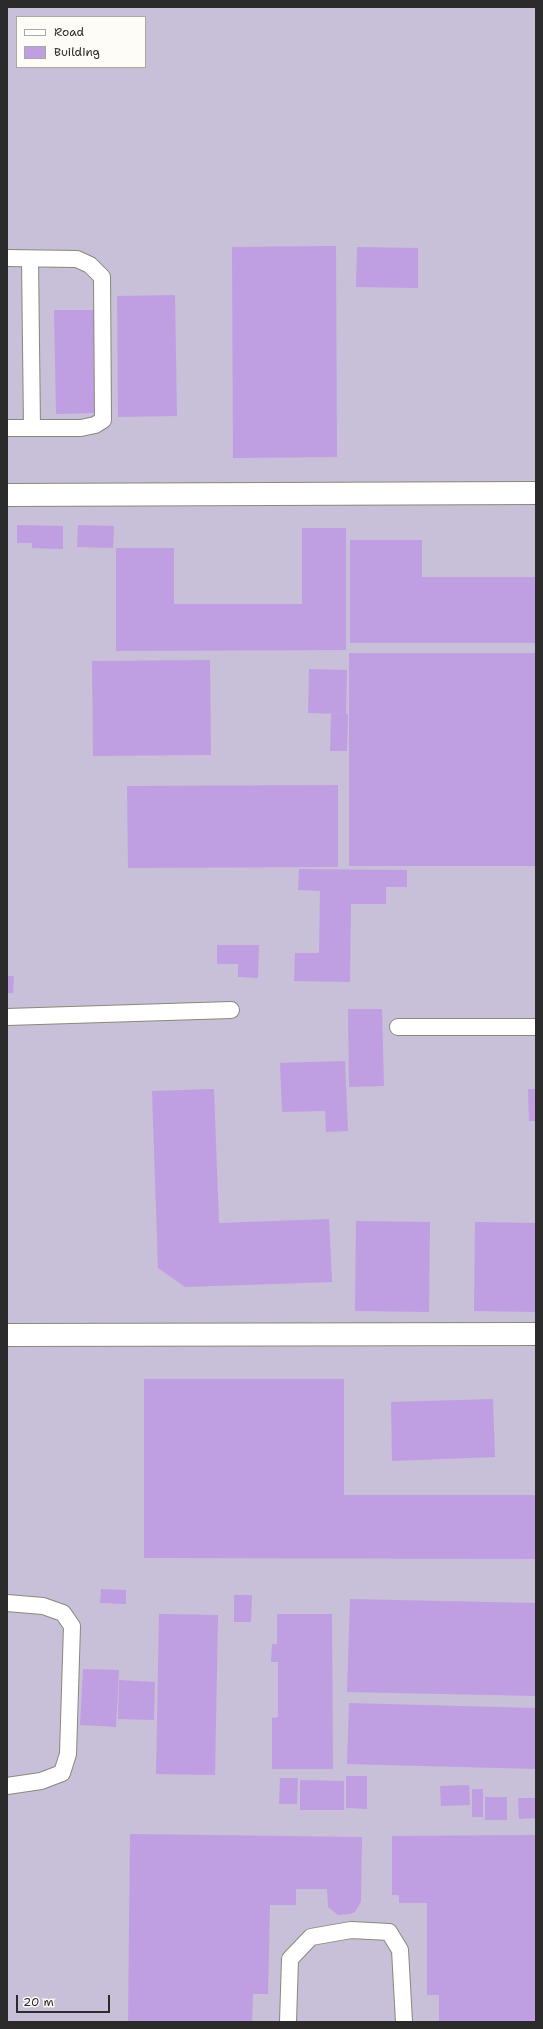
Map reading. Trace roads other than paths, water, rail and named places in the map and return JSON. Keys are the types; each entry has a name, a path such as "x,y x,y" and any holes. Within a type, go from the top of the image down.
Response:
{"street":[{"path":"7,495 536,493"},
{"path":"7,1335 536,1334"}],"lane":[{"path":"7,258 77,259 90,265 102,277 103,412 103,420 95,425 81,428 7,428"},
{"path":"30,259 32,428"},
{"path":"7,1018 231,1010"},
{"path":"398,1027 536,1027"},
{"path":"7,1603 44,1606 64,1614 72,1626 68,1754 62,1773 41,1781 7,1786"},
{"path":"288,2022 290,1958 311,1938 351,1930 389,1932 400,1950 404,2022"}]}
